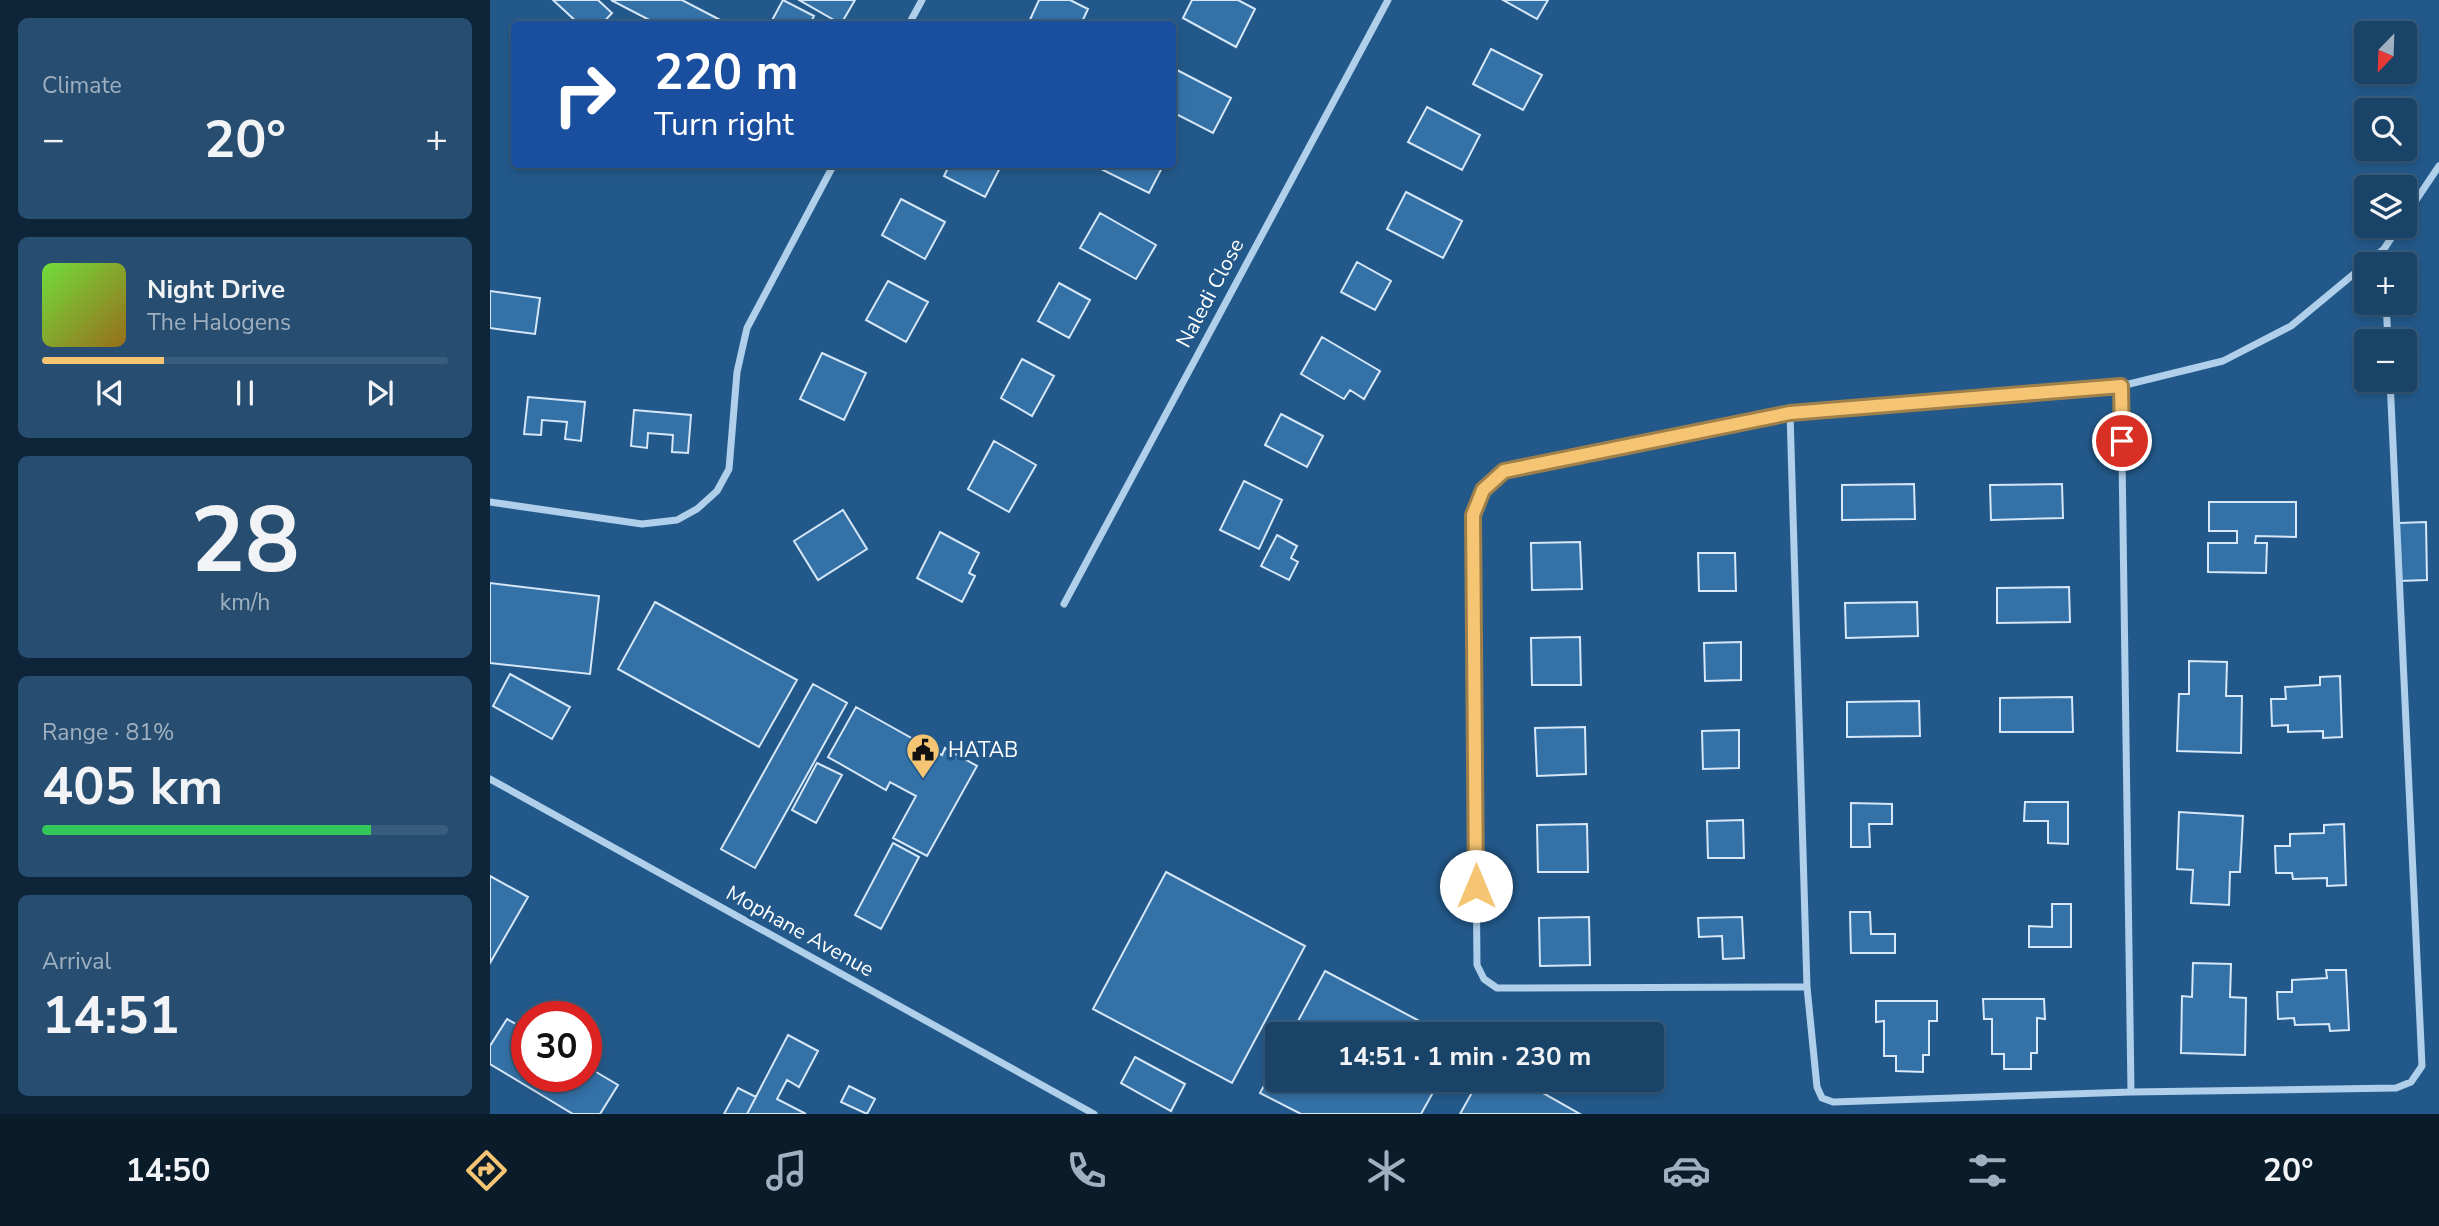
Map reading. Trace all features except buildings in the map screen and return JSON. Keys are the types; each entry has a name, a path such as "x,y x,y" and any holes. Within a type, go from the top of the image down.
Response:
{"street":[{"path":"911,21 922,0"},
{"name":"Naledi Close","path":"1063,604 1388,0"},
{"path":"2417,199 2439,166"},
{"path":"490,502 642,524 677,520 697,509 717,491 729,469 737,372 747,328 832,168"},
{"path":"1807,987 1497,988 1484,979 1477,965 1473,515 1483,490 1504,471 1790,413 2121,386 2223,361 2291,326 2384,249 2391,238"},
{"path":"2121,386 2131,1092"},
{"path":"1790,413 1807,987 1817,1087 1822,1098 1833,1102 2131,1092 2396,1088 2411,1082 2422,1066 2391,392"},
{"name":"Mophane Avenue","path":"490,779 1094,1114"}],"place":[{"name":"HATAB","path":"923,780"}],"route":[{"path":"1476,886 1473,515 1483,490 1504,471 1790,413 2121,386 2122,441"}]}
